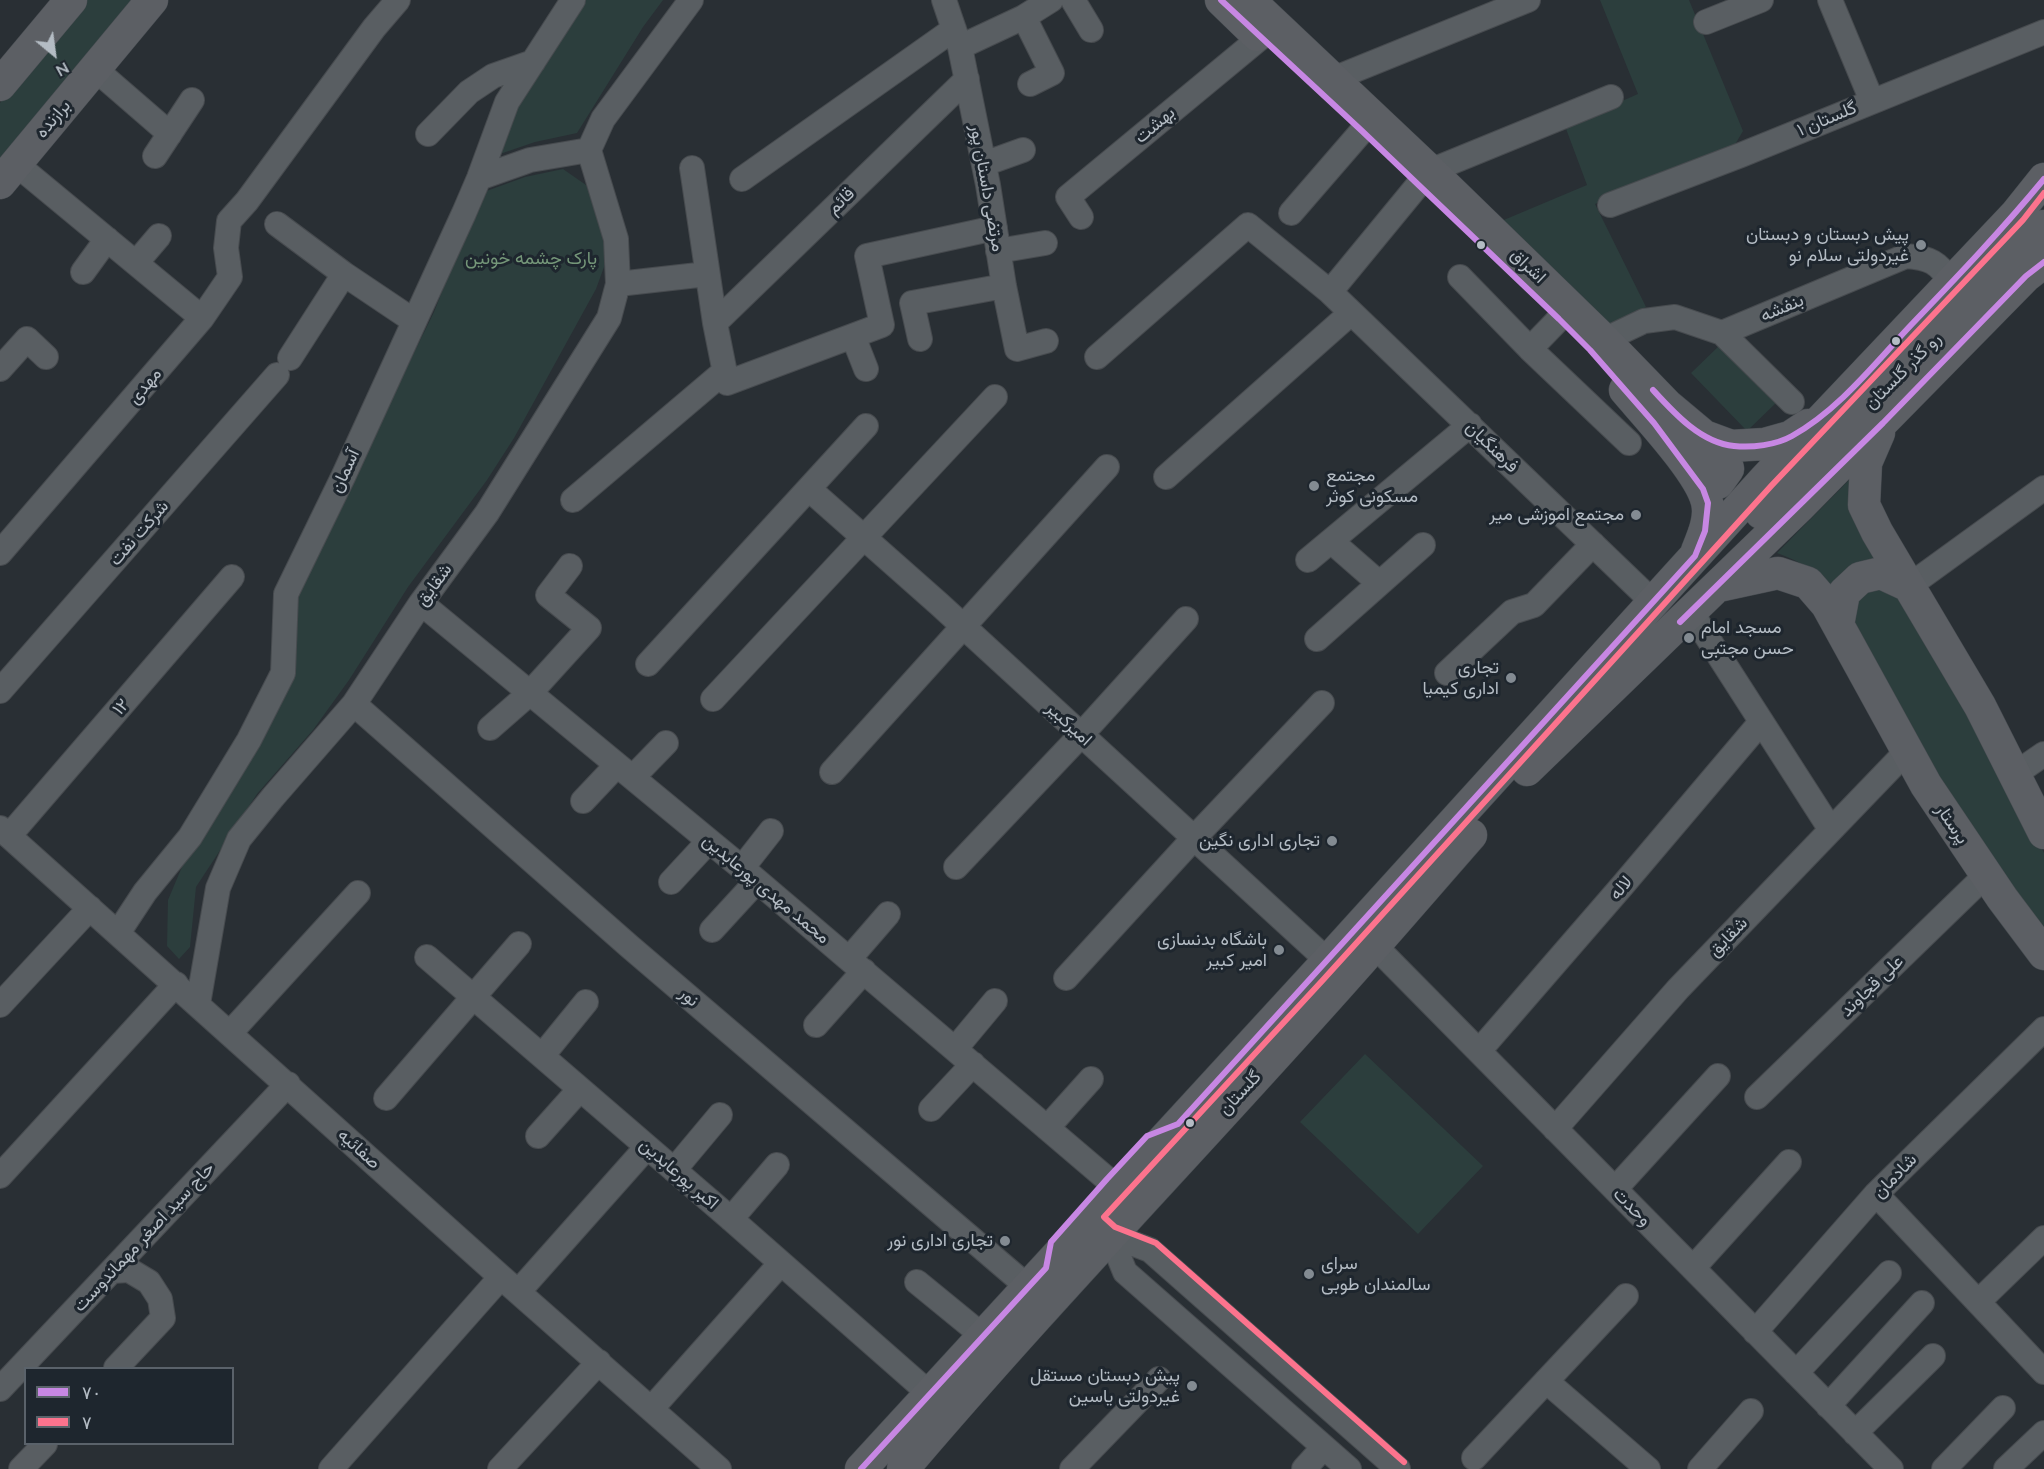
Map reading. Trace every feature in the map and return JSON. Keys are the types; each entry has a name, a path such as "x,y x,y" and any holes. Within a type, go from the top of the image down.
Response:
{"main road":[{"path":"0,86 71,0"},
{"name":"برازنده","path":"8,174 152,0"},
{"name":"اشراق","path":"1221,0 1362,131 1424,178 1604,340 1667,405 1704,436 1731,446 1766,444 1790,436 1833,407"},
{"name":"اشراق","path":"1248,0 1333,80 1590,350 1683,460 1702,489 1708,503 1705,531 1695,556"},
{"name":"گلستان","path":"903,1469 1101,1227 1178,1124 1695,556 2016,214 2044,179"},
{"name":"رو گذر گلستان","path":"1527,770 1685,590 2044,226"},
{"path":"1527,770 1883,423 2026,276 2044,262"},
{"path":"1883,423 1866,463 1864,505 1877,532 1980,706 2044,833"},
{"path":"1683,460 1704,478 1718,483 1728,470 1726,460 1704,436"},
{"name":"پرستار","path":"1718,586 1778,573 1808,583 1827,605 1926,785 1986,875 2044,954"},
{"path":"1838,625 1844,593 1860,578 1881,573 1909,586"},
{"name":"گلستان","path":"861,1469 1037,1277 1101,1227 1374,945 1527,770"}],"street":[{"name":"مهدی","path":"0,553 202,318 230,277 226,248 230,221 248,201 374,28 398,0"},
{"name":"آسمان","path":"118,933 145,892 190,837 249,740 283,673 286,594 343,477 479,178 507,102 573,0"},
{"path":"479,178 530,160 589,150 603,119 691,0"},
{"name":"مرتضی داستان پور","path":"944,0 957,38 967,79 1017,349 1046,341"},
{"path":"1073,0 1091,30"},
{"path":"1333,80 1528,0"},
{"path":"1706,22 1761,0"},
{"path":"1830,0 1872,101"},
{"path":"742,179 957,38 1039,5 1052,73 1030,84"},
{"name":"گلستان ۱","path":"1610,205 1741,155 2044,32"},
{"name":"بهشت","path":"1080,217 1068,197 1260,38"},
{"path":"428,134 469,92 493,76 533,62"},
{"path":"95,69 170,134"},
{"name":"قائم","path":"715,323 967,79"},
{"path":"1330,292 1424,178 1611,97"},
{"path":"154,156 192,100"},
{"path":"1291,213 1362,131"},
{"name":"شقایق","path":"198,1004 218,888 239,839 354,704 421,603 487,513 609,318 618,284 616,239 589,150"},
{"path":"984,164 1023,150"},
{"path":"692,168 707,274 727,383 882,325 867,256 997,239 1045,243"},
{"path":"8,174 107,239 202,318"},
{"path":"277,224 344,274 414,321"},
{"name":"فرهنگیان","path":"1097,357 1248,225 1330,292 1653,602"},
{"path":"135,263 159,236"},
{"path":"83,272 107,239"},
{"name":"بنفشه","path":"1722,333 1906,256 1926,257 1944,271 1951,282"},
{"name":"شرکت نفت","path":"0,691 284,366 344,274"},
{"path":"618,284 707,274"},
{"path":"1460,277 1530,350 1629,443"},
{"path":"920,339 912,303 1004,286"},
{"path":"1166,477 1351,313"},
{"path":"1604,340 1644,321 1675,317 1722,333 1792,402"},
{"path":"1530,350 1559,319"},
{"path":"853,336 866,369"},
{"path":"0,368 27,339 46,357"},
{"path":"573,500 725,371"},
{"path":"713,699 995,397"},
{"path":"1308,560 1470,424"},
{"path":"648,664 866,426"},
{"path":"832,772 1107,467"},
{"path":"1909,586 2044,488"},
{"name":"امیرکبیر","path":"808,489 963,626 1328,961"},
{"path":"1331,541 1379,583"},
{"path":"1447,673 1512,612 1534,605 1593,544"},
{"path":"1317,639 1423,545"},
{"path":"490,728 530,693 589,628 548,595 570,566"},
{"name":"۱۲","path":"5,832 232,577"},
{"name":"محمد مهدی پورعابدین","path":"421,603 750,874 1107,1179"},
{"path":"1691,612 1831,830"},
{"path":"956,867 1081,735 1186,619"},
{"path":"1066,978 1322,703"},
{"name":"نور","path":"354,704 629,946 1037,1277"},
{"name":"لاله","path":"1479,1051 1761,722"},
{"path":"584,801 666,743"},
{"name":"شقایق","path":"1555,1129 1678,989 1907,751"},
{"path":"2014,774 2044,754"},
{"path":"712,930 750,874 771,831"},
{"name":"صفائیه","path":"5,832 719,1469"},
{"path":"671,882 709,841"},
{"name":"علی قجاوند","path":"1757,1097 1986,875"},
{"path":"230,1033 358,893"},
{"path":"0,1005 90,908"},
{"path":"816,1025 888,914"},
{"path":"386,1098 519,944"},
{"name":"وحدت","path":"1374,945 1891,1469"},
{"name":"اکبر پورعابدین","path":"427,957 930,1394"},
{"path":"0,1176 176,984"},
{"path":"931,1109 964,1057 995,1001"},
{"path":"542,1056 586,1002"},
{"name":"شادمان","path":"1755,1332 1876,1194 2044,1029"},
{"path":"1615,1189 1718,1076"},
{"path":"1047,1128 1091,1079"},
{"name":"حاج سید اصغر مهماندوست","path":"0,1389 288,1084"},
{"path":"538,1136 580,1089"},
{"path":"674,1170 720,1115"},
{"path":"1037,1277 1051,1242 1107,1179 1147,1136 1178,1124"},
{"path":"331,1469 510,1284 647,1147"},
{"path":"1693,1268 1789,1162"},
{"path":"731,1219 777,1165"},
{"path":"1876,1194 2044,1372"},
{"path":"1101,1227 1125,1272 1349,1469"},
{"path":"1101,1227 1150,1250 1398,1469"},
{"path":"1977,1302 2044,1238"},
{"path":"651,1408 781,1263"},
{"path":"112,1271 129,1270 149,1282 160,1299 163,1318 117,1367"},
{"path":"1796,1373 1889,1273"},
{"path":"917,1282 983,1336"},
{"path":"1474,1458 1626,1296"},
{"path":"1828,1406 1922,1303"},
{"path":"1855,1432 1934,1356"},
{"path":"507,1467 599,1362"},
{"path":"1072,1469 1159,1379"},
{"path":"1546,1381 1648,1469"},
{"path":"1944,1469 2003,1408"},
{"path":"1700,1469 1751,1411"},
{"path":"2006,1469 2044,1433"},
{"path":"21,1469 43,1445"},
{"path":"1304,1469 1323,1448"}],"green space":[{"path":"86,0 141,0 0,171 0,103"},
{"path":"585,0 663,0 643,27 577,133 535,142 497,155 517,103"},
{"path":"1600,0 1689,0 1743,131 1730,153 1595,204 1646,307 1611,325 1499,222 1587,185 1565,126 1638,94"},
{"name":"پارک چشمه خونین","path":"563,169 586,185 601,220 608,256 596,289 514,438 487,480 408,587 349,680 313,730 257,794 196,887 190,947 179,959 167,946 168,900 187,855 292,676 296,594 434,312 481,193 525,177"},
{"path":"1721,344 1777,402 1747,431 1691,373"},
{"path":"1854,475 1888,565 1833,593 1808,568 1777,553"},
{"path":"1880,586 1894,591 1993,754 2044,853 2044,939 1984,857 1853,632 1856,600 1865,592"},
{"path":"1365,1054 1483,1166 1418,1234 1300,1122"}],"transit line":[{"name":"۷۰","path":"861,1469 1046,1268 1051,1242 1107,1179 1147,1136 1178,1124 1695,556 1705,531 1708,503 1703,489 1654,423 1590,350 1362,131 1221,0"},
{"name":"۷۰","path":"1653,390 1689,426 1722,444 1741,447 1756,446 1779,442 1792,436 1826,413 1856,385 2012,217 2044,179"},
{"name":"۷","path":"1404,1462 1156,1243 1115,1227 1104,1217 1322,981 1772,485 2023,220 2044,193"},
{"name":"۷۰","path":"1680,622 1883,423 2026,276 2044,262"}],"place":[{"name":"پیش دبستان و دبستان غیردولتی سلام نو","path":"1921,245"},
{"name":"مجتمع مسکونی کوثر","path":"1314,486"},
{"name":"مجتمع اموزشی میر","path":"1636,515"},
{"name":"مسجد امام حسن مجتبی","path":"1689,638"},
{"name":"تجاری اداری کیمیا","path":"1511,678"},
{"name":"تجاری اداری نگین","path":"1332,841"},
{"name":"باشگاه بدنسازی امیر کبیر","path":"1279,950"},
{"name":"تجاری اداری نور","path":"1005,1241"},
{"name":"سرای سالمندان طوبی","path":"1309,1274"},
{"name":"پیش دبستان مستقل غیردولتی یاسین","path":"1192,1386"}]}
